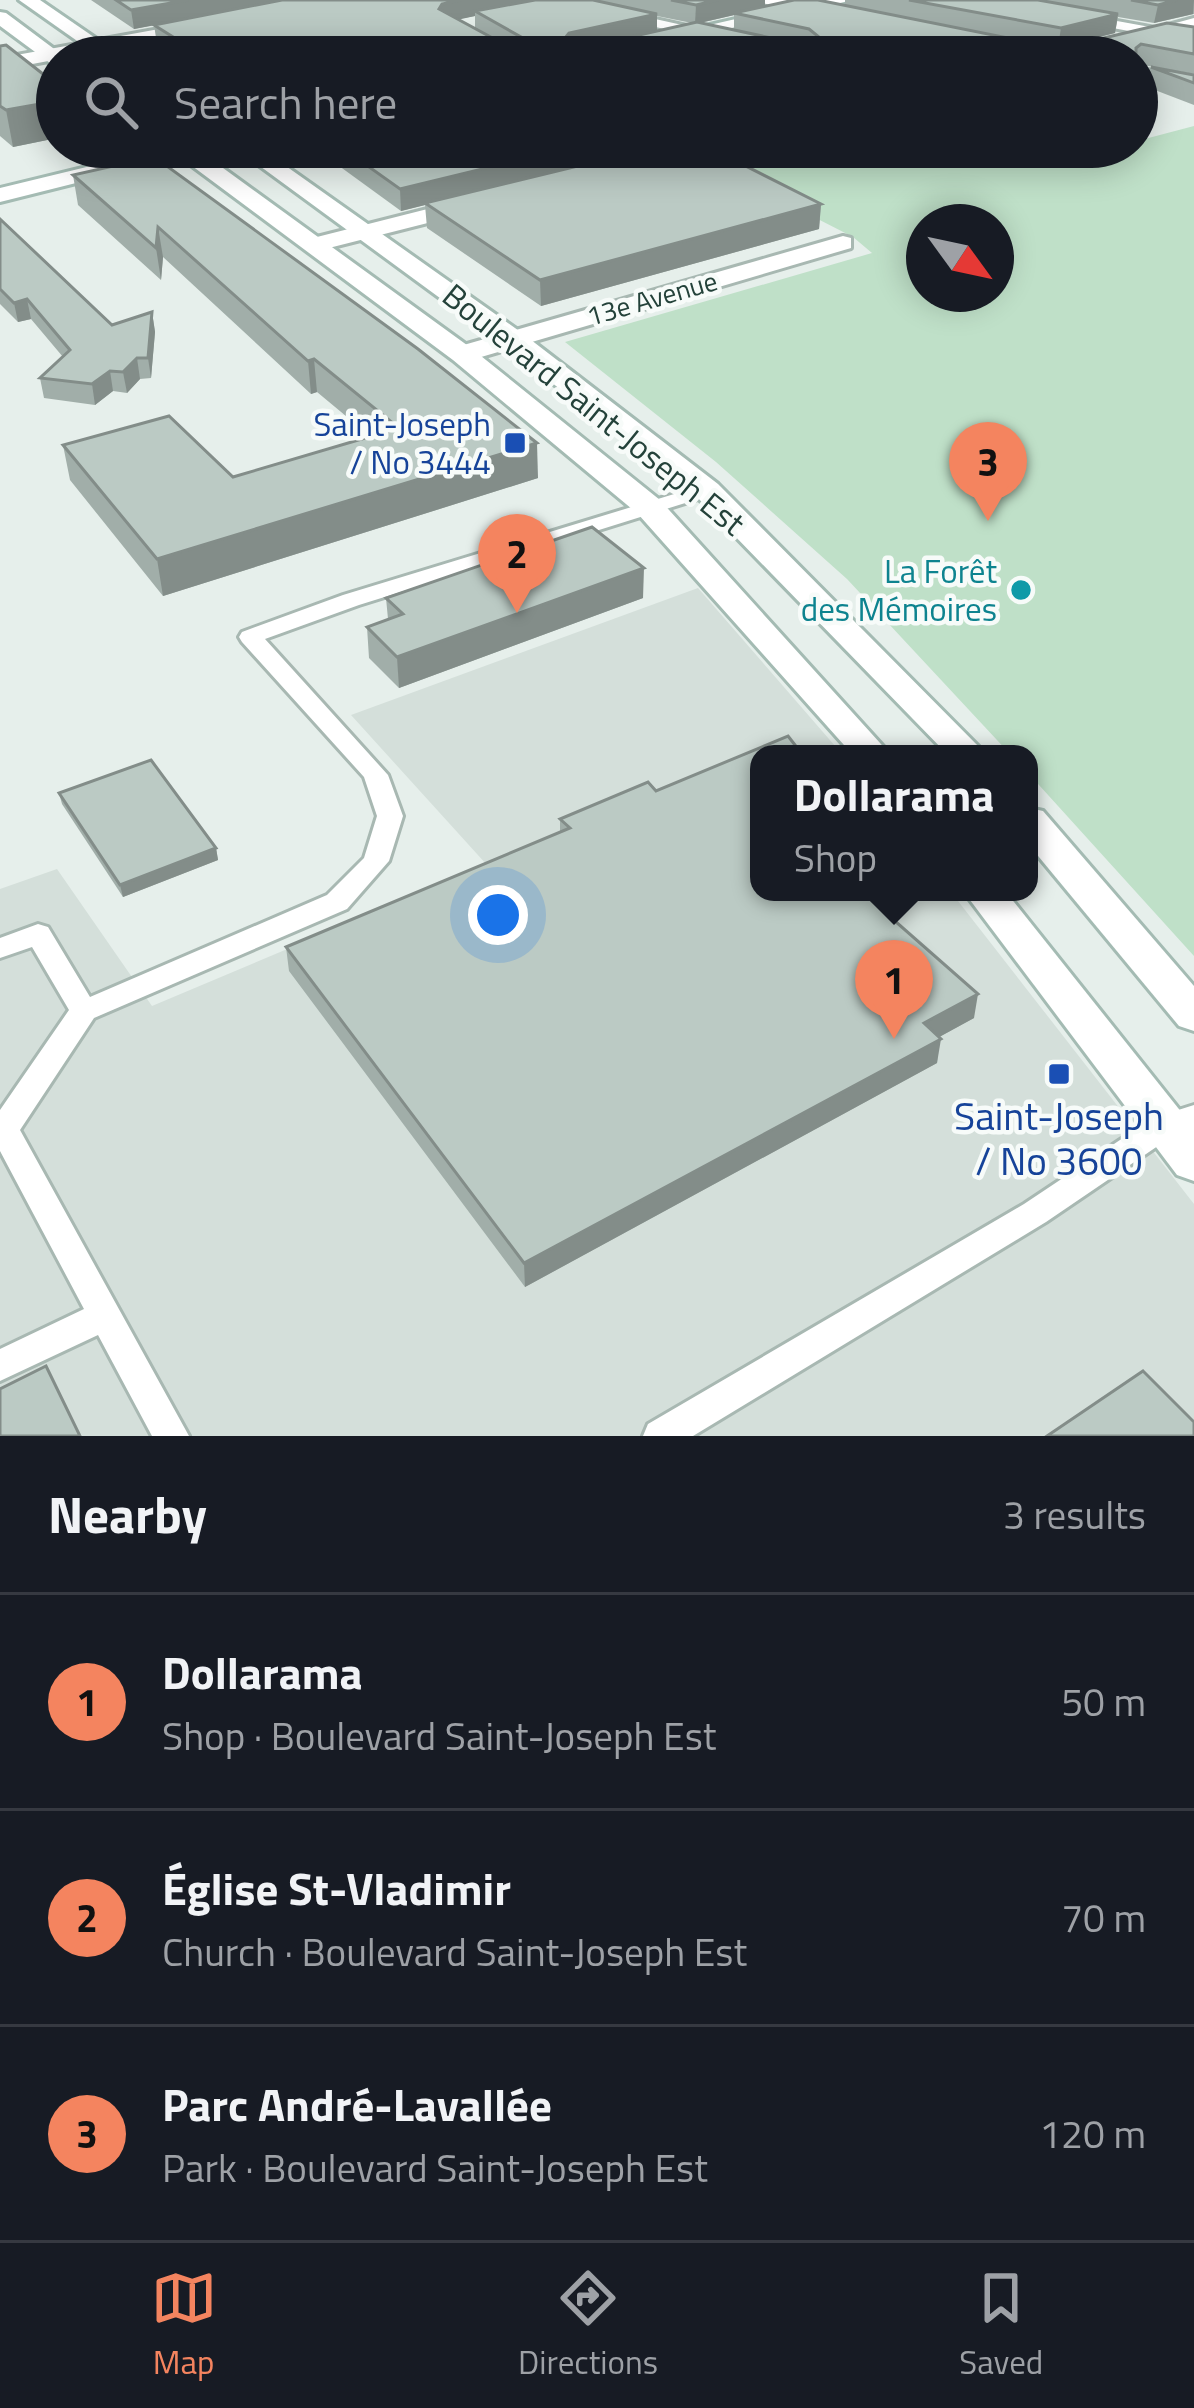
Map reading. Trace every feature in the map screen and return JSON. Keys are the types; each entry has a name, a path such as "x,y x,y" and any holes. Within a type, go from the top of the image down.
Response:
{"main road":[{"path":"28,0 81,36"},
{"path":"758,0 862,20"},
{"path":"677,36 844,0"},
{"path":"0,17 36,43"},
{"path":"170,36 218,24"},
{"path":"1146,36 1194,24"},
{"path":"0,64 36,59"},
{"path":"1158,78 1194,86"},
{"path":"0,175 36,167"},
{"path":"0,195 107,168"},
{"name":"Boulevard Saint-Joseph Est","path":"214,168 462,354 650,507 864,745"},
{"name":"Boulevard Saint-Joseph Est","path":"275,168 513,339 707,490 959,745"},
{"path":"317,244 498,198"},
{"name":"13e Avenue","path":"462,354 843,243"},
{"path":"1038,831 1194,1015"},
{"path":"992,901 1179,1122 1194,1162"}],"lane":[{"path":"605,12 713,36"},
{"path":"1068,16 1194,39"},
{"path":"171,1436 4,1129 84,1011 337,902 376,861 390,816 376,775 250,637 351,600 707,490"},
{"path":"0,948 38,934 84,1011"},
{"path":"661,1436 1179,1122"},
{"path":"0,1366 105,1315"}],"shaded area":[{"path":"698,588 834,745 750,745 750,901 958,901 1194,1204 1194,1436 0,1436 0,889 57,869 152,1006 487,865 351,715"}],"green space":[{"path":"1194,126 1194,956 1038,784 1038,745 1002,745 847,579 716,462 565,342 872,253 853,237 718,168 1158,168 1158,135"}],"building":[{"path":"116,0 188,0 131,10"},
{"path":"282,0 461,0 439,9 489,36 172,36 154,25"},
{"path":"535,0 593,0 657,14 569,33 519,36 475,11"},
{"path":"671,0 718,0 696,5"},
{"path":"794,0 818,0 998,36 818,36 809,29 734,13"},
{"path":"909,0 1038,0 1118,14 1061,28"},
{"path":"1131,0 1177,0 1158,5"},
{"path":"697,22 762,36 635,36"},
{"path":"1167,23 1194,27 1194,54 1158,47 1158,36 1112,36"},
{"path":"6,45 36,69 36,105 6,110 0,106 0,46"},
{"path":"1158,68 1194,75 1194,83 1158,70"},
{"path":"104,168 170,168 418,349 537,443 157,559 63,445 169,416 233,477 399,428 314,359 308,361 158,227 156,248 73,175"},
{"path":"370,168 486,168 400,189"},
{"path":"569,168 750,168 821,204 540,280 425,203"},
{"path":"0,219 112,325 152,312 148,358 137,358 123,372 110,371 92,384 40,378 70,350 27,299 14,303 0,289"},
{"path":"592,527 644,568 397,657 367,627 403,614 386,598"},
{"path":"788,736 795,745 766,745"},
{"path":"750,752 750,901 872,901 978,994 924,1023 941,1039 524,1263 286,947 570,828 560,819 648,782 656,791"},
{"path":"151,760 216,848 120,885 59,793"},
{"path":"46,1366 80,1436 0,1436 0,1389"},
{"path":"1143,1371 1194,1422 1194,1436 1047,1436"}],"place":[{"name":"Saint-Joseph / No 3444","path":"515,443"},
{"name":"Parc André-Lavallée","path":"988,521"},
{"name":"La Forêt des Mémoires","path":"1021,590"},
{"name":"Église St-Vladimir","path":"517,613"},
{"name":"Dollarama","path":"894,1039"},
{"name":"Saint-Joseph / No 3600","path":"1059,1074"}]}
